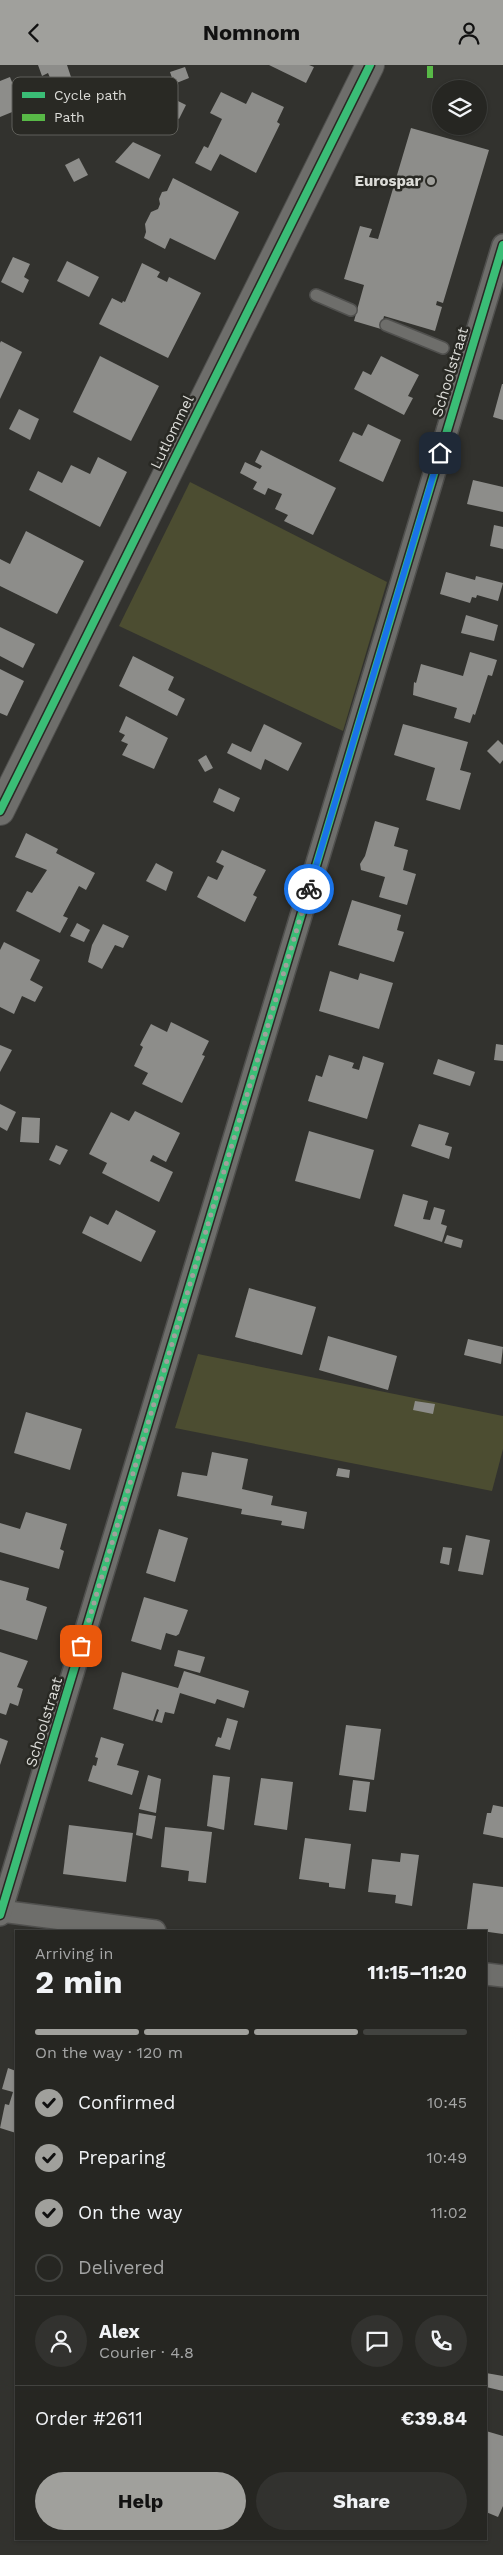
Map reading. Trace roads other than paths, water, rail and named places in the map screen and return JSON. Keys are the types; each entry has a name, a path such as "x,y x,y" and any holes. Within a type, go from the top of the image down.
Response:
{"main road":[{"name":"Lutlommel","path":"0,811 370,65"}],"street":[{"name":"Schoolstraat","path":"0,1913 503,245"},
{"path":"0,1913 146,1930"},
{"path":"487,1974 503,1976"}],"lane":[{"path":"316,295 351,310"},
{"path":"386,325 443,348"}],"place":[{"name":"Eurospar","path":"431,181"}]}
